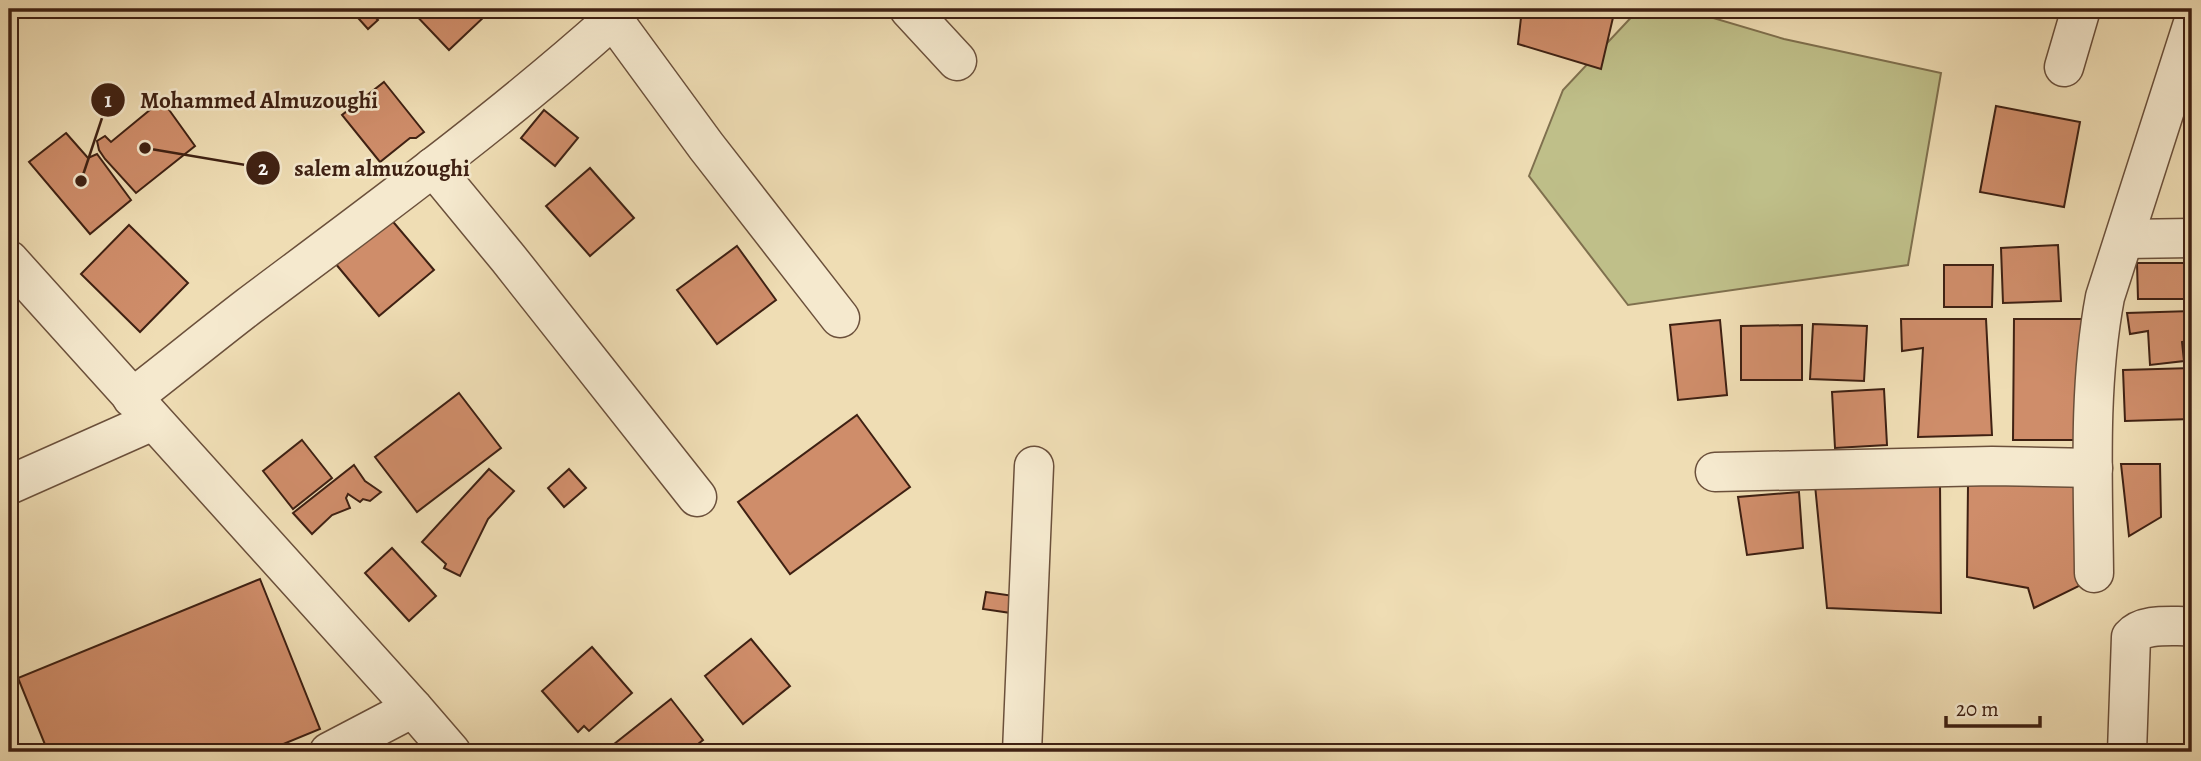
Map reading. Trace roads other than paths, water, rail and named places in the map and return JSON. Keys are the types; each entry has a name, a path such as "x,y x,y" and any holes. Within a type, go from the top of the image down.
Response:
{"street":[{"path":"909,9 957,61"},
{"path":"2064,67 2081,9"},
{"path":"9,485 143,410 246,308 552,73 608,14 706,146 840,318"},
{"path":"2094,573 2093,468 2100,326 2105,297 2192,26"},
{"path":"433,167 697,497"},
{"path":"2125,239 2192,237"},
{"path":"9,260 451,752"},
{"path":"1022,752 1034,466"},
{"path":"1715,472 1992,466 2093,468"},
{"path":"2127,752 2131,637 2146,628 2192,626"},
{"path":"329,752 413,708"}],"place":[{"name":"salem almuzoughi","path":"145,148"},
{"name":"Mohammed Almuzoughi","path":"81,181"}]}
